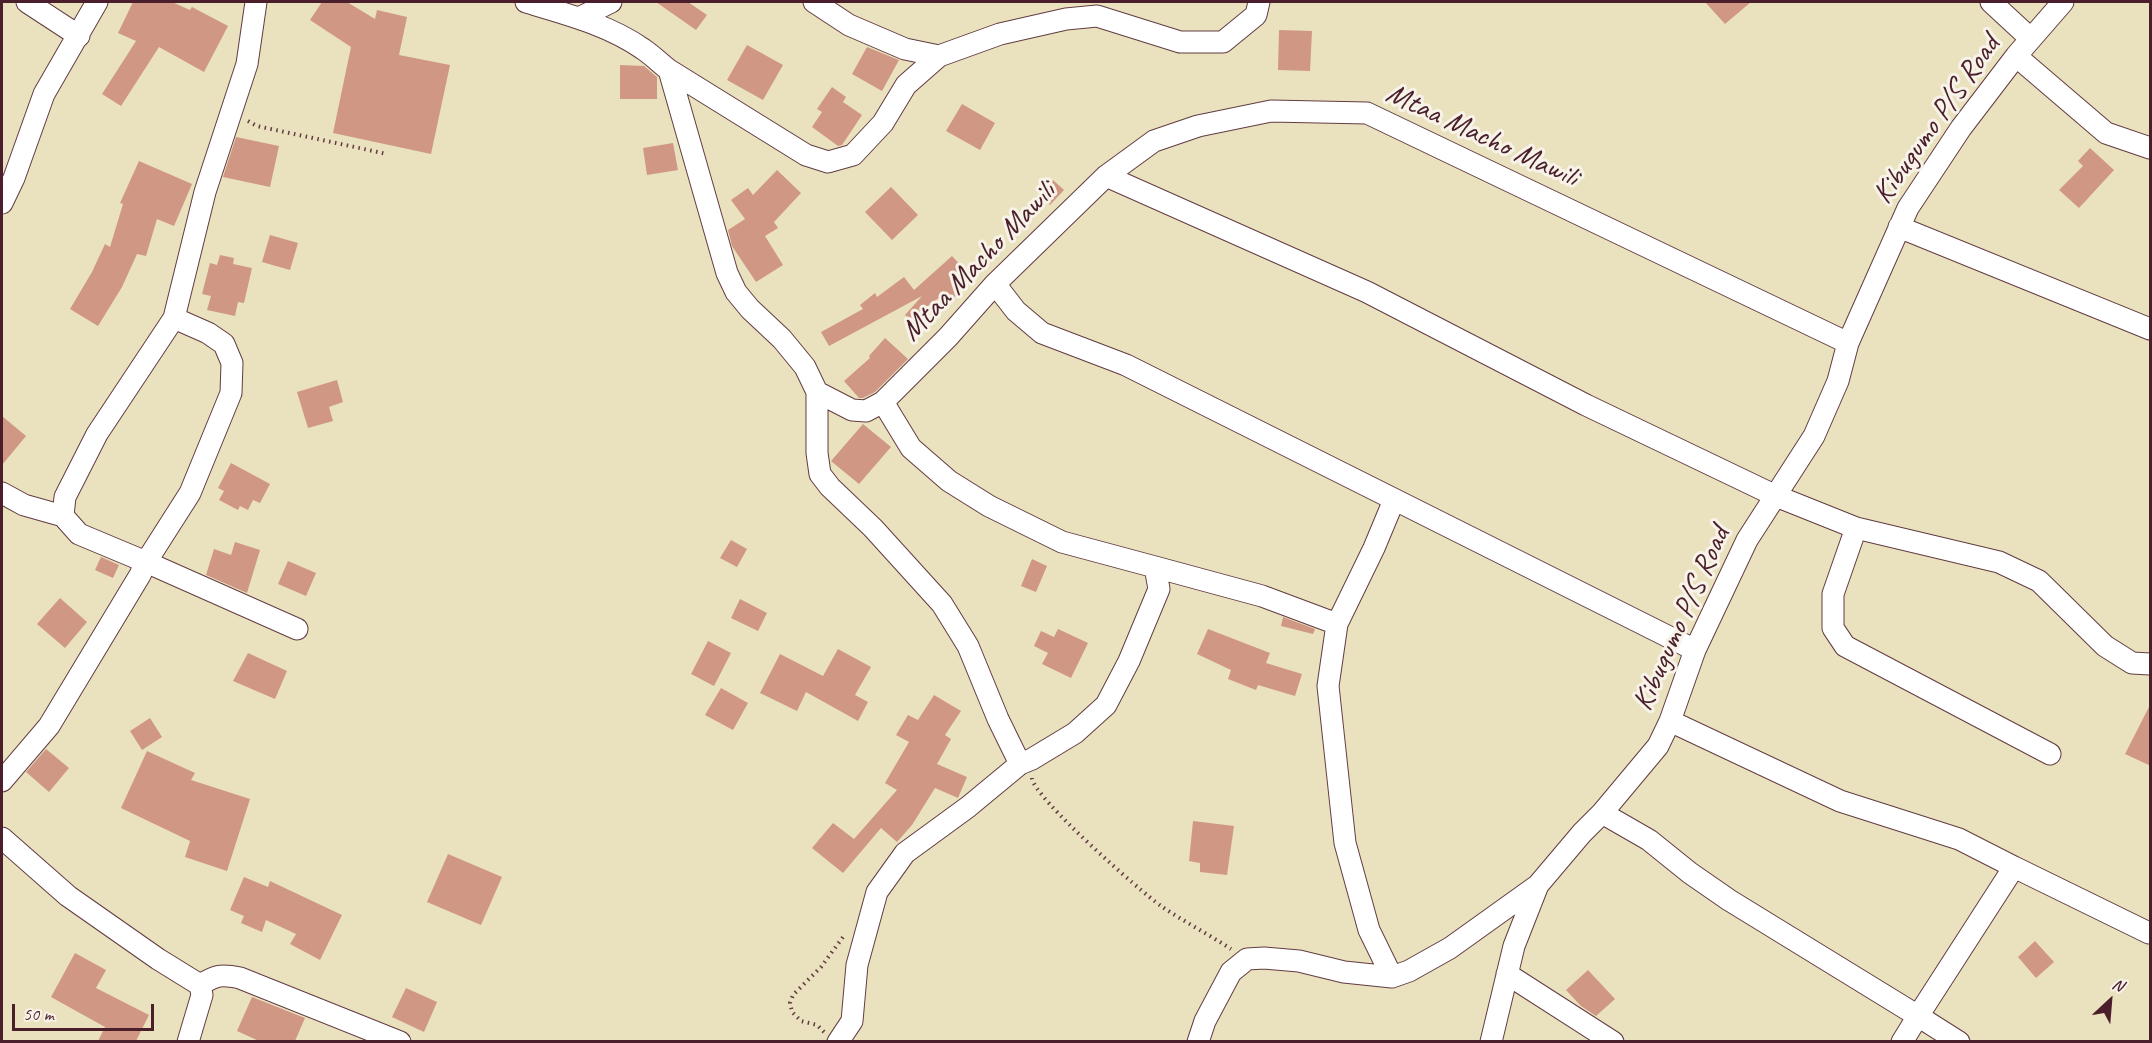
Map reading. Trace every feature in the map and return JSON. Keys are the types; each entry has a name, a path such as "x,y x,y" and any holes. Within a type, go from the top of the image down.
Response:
{"street":[{"path":"27,2 79,36"},
{"path":"2,203 14,178 44,94 97,2"},
{"path":"63,516 65,497 97,434 174,318 205,192 247,64 256,2"},
{"path":"526,2 579,18 616,33 669,70 806,155 828,162 853,154 883,123 906,85 939,56 1000,34 1066,19 1097,16 1180,42 1223,42 1256,15 1259,2"},
{"path":"579,18 611,2"},
{"path":"814,2 849,25 905,49 939,56"},
{"path":"1991,2 2031,39"},
{"name":"Kibugumo P/S Road","path":"1247,959 1299,961 1344,972 1392,977 1409,971 1450,948 1538,885 1602,813 1658,746 1670,721 1695,650 1748,540 1814,436 1838,381 1848,343 1908,208 1961,128 2016,56 2063,2"},
{"path":"2016,56 2106,132 2151,148"},
{"path":"669,70 727,273 736,291 750,309 782,339 805,367 817,392 817,453 820,474 942,604 968,646 998,719 1026,761"},
{"name":"Mtaa Macho Mawili","path":"817,392 852,410 866,411 883,402 948,337 995,284 1106,176 1154,141 1198,126 1270,111 1366,113 1848,343"},
{"path":"1106,176 1367,292 1595,410 1776,496 1856,528 1999,562 2038,581 2105,646 2132,663 2151,664"},
{"path":"1899,227 2151,329"},
{"path":"995,284 1016,311 1042,333 1126,365 1695,650"},
{"path":"2,781 49,726 141,575 146,562 189,493 231,393 232,363 224,344 208,333 174,318"},
{"path":"883,402 911,448 950,481 989,506 1062,542 1262,596 1337,624"},
{"path":"2,492 24,505 63,516 80,534 297,629"},
{"path":"1392,977 1369,930 1345,843 1328,686 1337,624 1374,548 1394,500"},
{"path":"1856,528 1833,594 1833,628 1845,646 2050,754"},
{"path":"832,1038 852,1021 857,965 877,892 905,853 1026,761 1075,733 1106,705 1130,661 1158,589 1155,567"},
{"path":"1670,721 1840,801 1959,839 2149,933"},
{"path":"1602,813 1649,840 1689,873 1729,900 1959,1041"},
{"path":"2,838 69,896 158,959 200,985 202,995 188,1041"},
{"path":"1902,1041 2014,867"},
{"path":"1491,1041 1515,946 1538,885"},
{"path":"1198,1041 1205,1022 1231,972 1247,959"},
{"path":"1508,974 1613,1041"},
{"path":"200,985 214,976 225,975 240,978 400,1041"}],"path":[{"path":"232,111 257,126 387,154"},
{"path":"1026,761 1032,782 1046,801 1088,841 1160,905 1247,959"},
{"path":"832,1038 818,1025 801,1021 792,1012 790,1003 793,995 848,932"}],"building":[{"path":"133,2 172,2 190,10 192,7 228,26 204,72 159,47 121,106 102,94 136,41 118,33"},
{"path":"322,2 347,2 375,19 377,10 407,17 399,55 450,65 431,154 333,133 351,47 310,20"},
{"path":"656,2 688,2 707,15 696,30"},
{"path":"1705,2 1751,2 1725,24"},
{"path":"1279,30 1312,31 1310,71 1278,70"},
{"path":"747,45 783,65 763,100 727,80"},
{"path":"867,47 899,60 882,91 852,74"},
{"path":"620,65 644,66 657,77 657,99 620,99"},
{"path":"832,87 846,97 843,102 862,115 842,145 838,146 812,127 822,112 817,109"},
{"path":"962,104 995,123 980,150 946,131"},
{"path":"236,137 279,146 270,187 223,177"},
{"path":"673,143 678,170 647,175 643,148"},
{"path":"2090,148 2114,170 2079,208 2059,190 2083,166 2078,161"},
{"path":"139,161 192,184 174,226 157,219 146,256 137,254 122,287 98,326 70,309 92,272 105,244 110,247 123,204 120,203"},
{"path":"777,170 801,193 774,222 778,228 765,236 783,265 756,282 732,246 728,230 745,219 731,200 748,188 753,195"},
{"path":"1053,180 1064,190 1050,205 1039,195"},
{"path":"891,187 918,215 892,240 865,212"},
{"path":"270,235 298,243 290,270 262,262"},
{"path":"220,255 234,258 233,264 252,268 244,303 238,302 235,316 207,310 211,296 202,294 210,263 217,265"},
{"path":"952,256 974,280 949,302 943,295 910,319 905,315 922,296 829,346 821,332 863,309 860,305 875,293 877,297 904,277 914,290"},
{"path":"885,338 908,359 875,392 859,398 844,381 870,358 869,356"},
{"path":"337,380 343,402 329,407 333,421 308,428 297,392"},
{"path":"2,416 26,436 2,465"},
{"path":"863,424 891,447 859,484 831,461"},
{"path":"231,463 270,484 260,503 253,500 248,510 240,506 238,510 219,500 224,491 218,488"},
{"path":"731,540 747,549 737,567 720,558"},
{"path":"235,542 260,550 247,593 206,575 214,549 231,555"},
{"path":"101,557 119,565 113,578 95,570"},
{"path":"1032,559 1047,566 1036,592 1021,586"},
{"path":"288,561 316,573 306,596 278,584"},
{"path":"60,598 87,622 65,648 37,624"},
{"path":"740,599 767,613 758,631 731,618"},
{"path":"1283,617 1315,629 1313,634 1281,626"},
{"path":"1058,629 1088,643 1071,678 1042,664 1048,653 1034,646 1041,631 1054,637"},
{"path":"1208,629 1270,653 1266,663 1302,674 1295,696 1258,685 1256,690 1228,679 1231,670 1197,654"},
{"path":"708,641 731,653 714,686 691,674"},
{"path":"838,649 871,667 855,695 868,702 858,721 806,692 797,711 760,693 780,654 823,676"},
{"path":"248,653 287,671 275,699 233,681"},
{"path":"721,688 748,703 733,730 705,715"},
{"path":"934,695 961,711 945,735 951,739 937,764 967,777 958,798 935,788 912,825 897,842 881,828 843,873 812,848 833,823 854,839 897,790 885,783 909,742 896,735 908,715 918,720"},
{"path":"2151,703 2151,766 2125,754"},
{"path":"150,718 162,737 142,750 130,731"},
{"path":"46,749 69,768 49,792 26,772"},
{"path":"147,751 195,773 191,780 250,799 227,871 185,857 190,841 121,808"},
{"path":"1193,821 1234,826 1227,875 1200,872 1200,863 1189,861"},
{"path":"448,854 502,877 481,925 427,902"},
{"path":"244,877 268,887 270,881 342,915 320,960 290,944 296,934 266,920 262,932 241,923 244,916 230,910"},
{"path":"2035,941 2054,962 2036,978 2018,957"},
{"path":"75,953 106,970 96,988 149,1015 136,1041 98,1041 105,1027 51,997"},
{"path":"1588,970 1615,999 1596,1016 1581,1006 1566,990"},
{"path":"406,988 437,1002 424,1032 392,1017"},
{"path":"252,997 305,1018 295,1041 259,1041 237,1031"}]}
